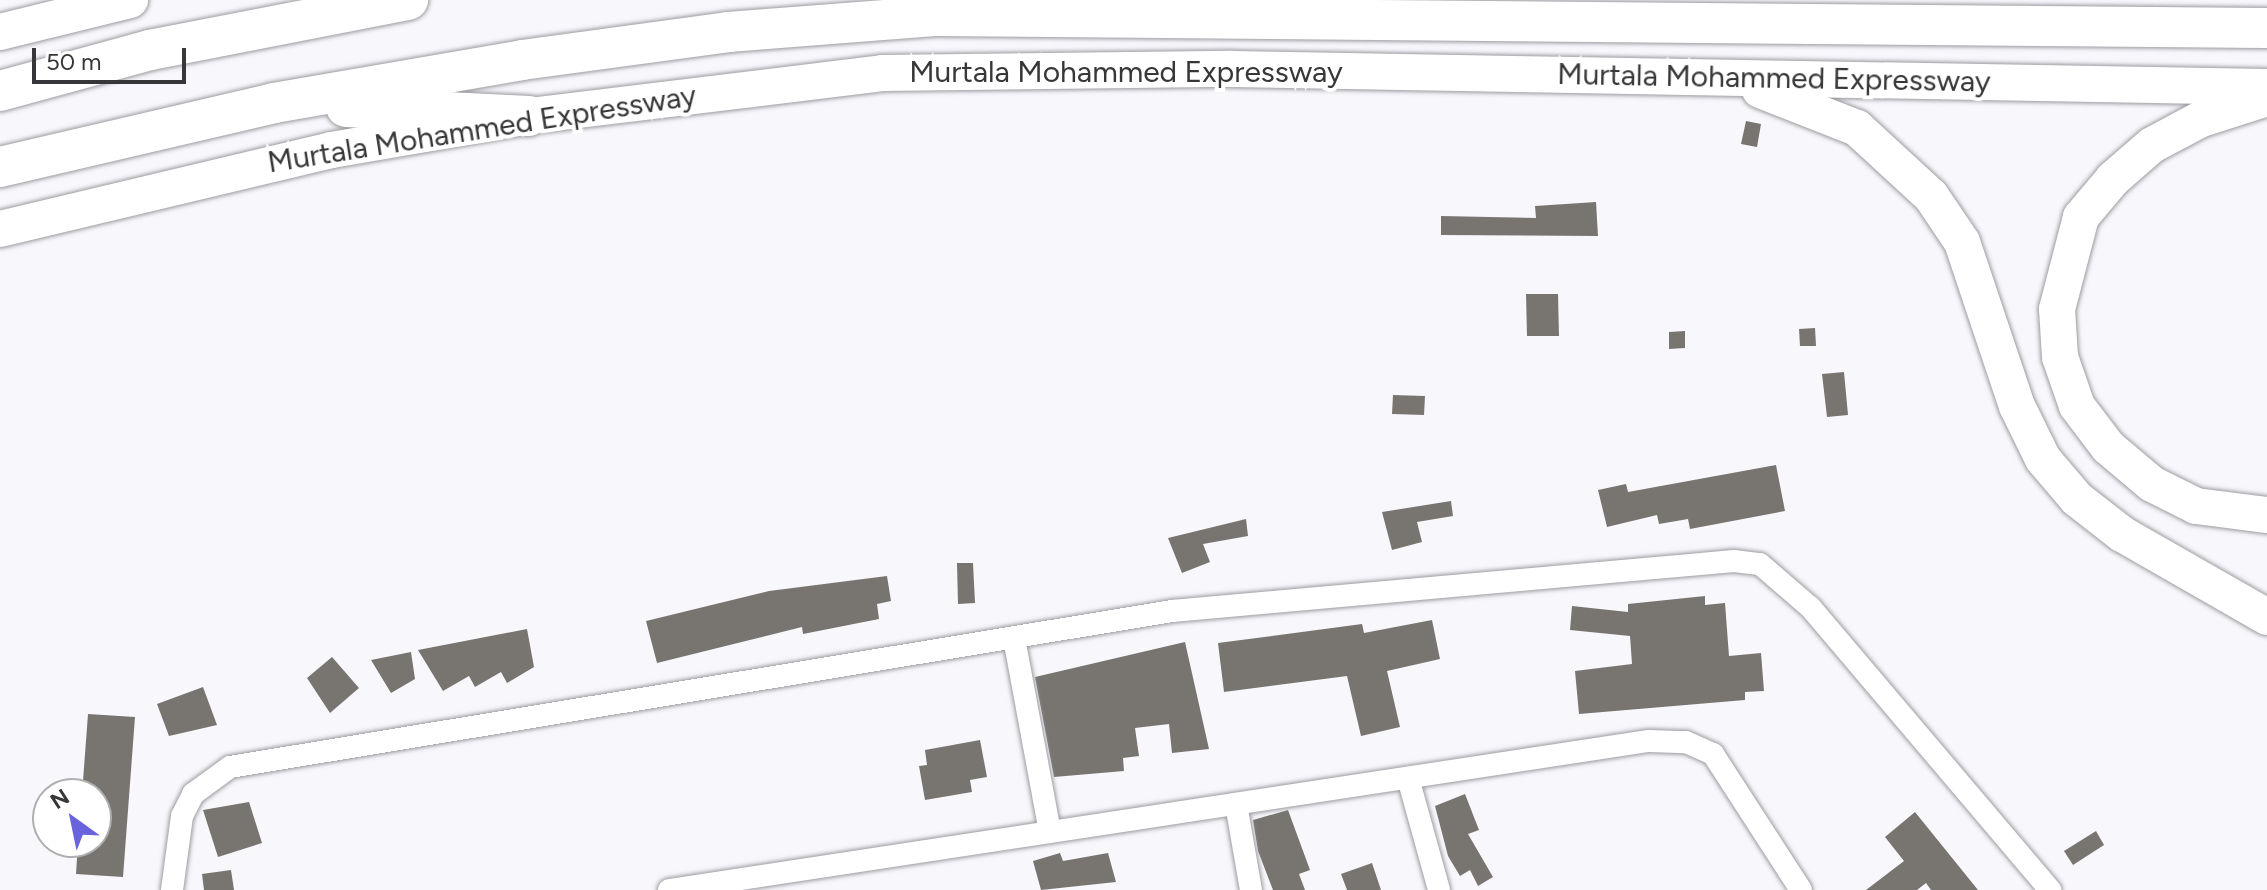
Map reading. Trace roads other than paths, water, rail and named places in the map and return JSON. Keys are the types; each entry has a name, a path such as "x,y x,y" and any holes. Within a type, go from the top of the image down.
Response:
{"highway":[{"path":"0,32 130,0"},
{"path":"0,91 353,5 408,0"},
{"name":"Murtala Mohammed Expressway","path":"0,167 274,103 728,32 937,16 2267,28"},
{"name":"Murtala Mohammed Expressway","path":"0,229 164,185 529,116 882,73 1663,75 2267,87"},
{"path":"1663,75 1815,106 1898,160 1962,242 2017,406 2043,459 2122,534 2267,617"},
{"path":"2267,98 2201,119 2152,145 2113,179 2081,217 2057,309 2060,357 2077,406 2108,447 2152,484 2196,506 2267,515"},
{"path":"274,103 529,116"}],"street":[{"path":"172,890 182,816 193,794 230,767 1172,611 1760,564 1811,608 2050,890"},
{"path":"1014,638 1050,832"},
{"path":"669,890 1408,778 1686,742 1713,754 1736,782 1750,818 1801,890"},
{"path":"1408,778 1439,890"},
{"path":"1236,804 1251,890"},
{"path":"811,869 821,890"}]}
